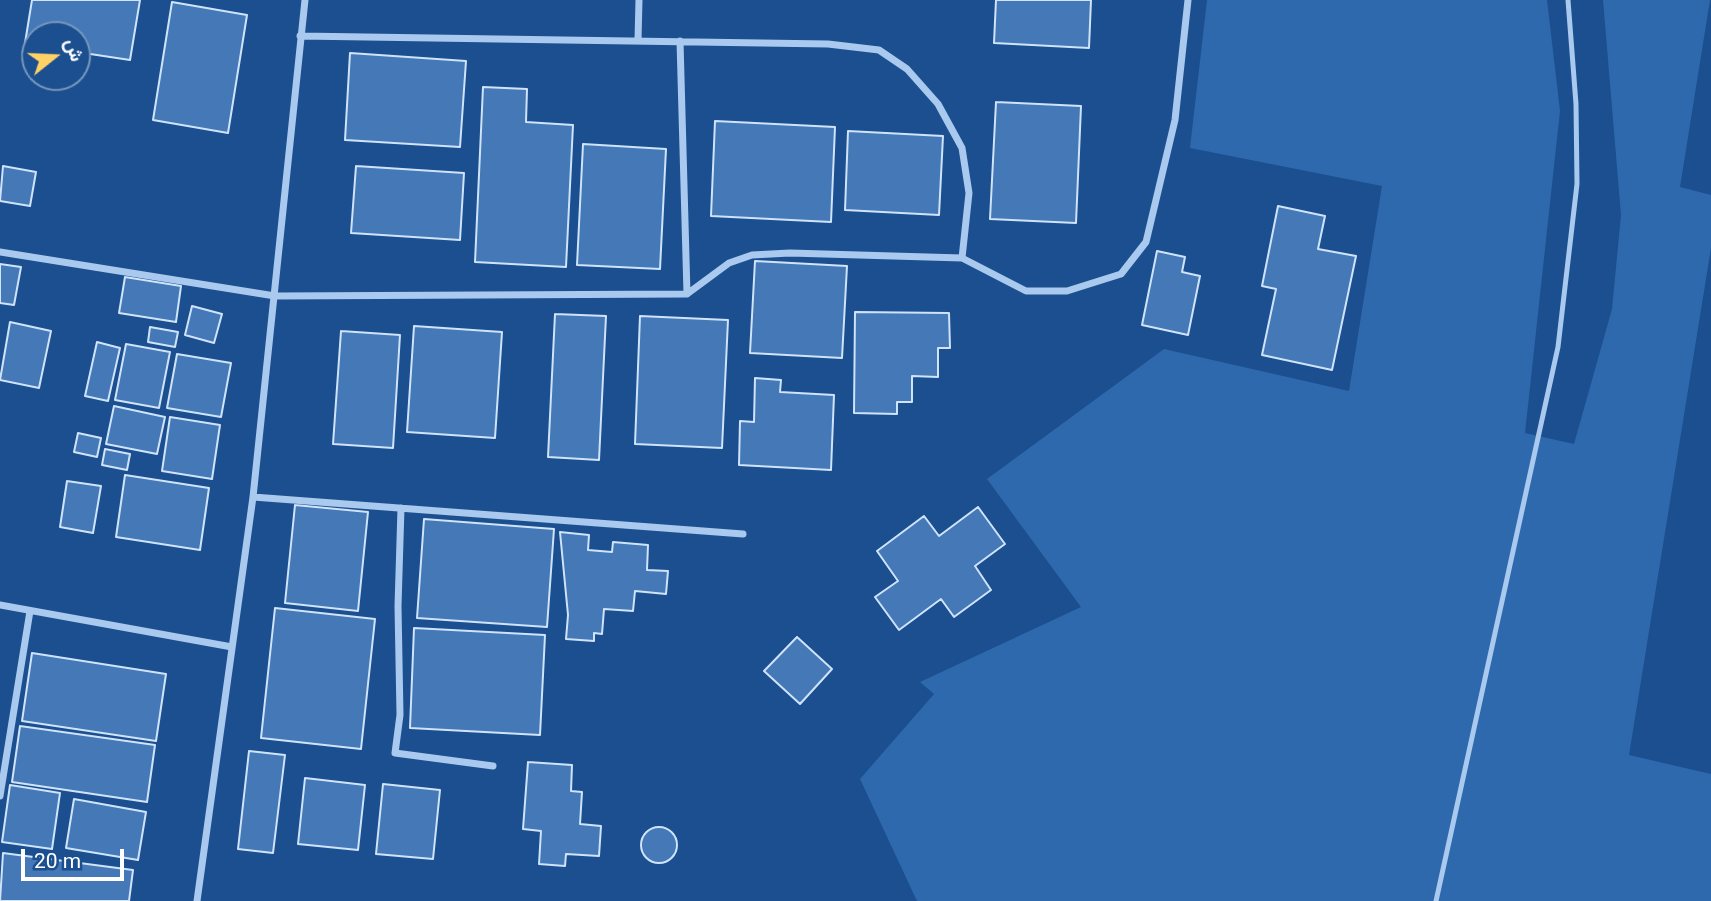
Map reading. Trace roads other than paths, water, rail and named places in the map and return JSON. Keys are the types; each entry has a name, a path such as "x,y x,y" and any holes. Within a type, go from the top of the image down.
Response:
{"street":[{"path":"197,901 253,497 305,0"},
{"path":"638,40 639,0"},
{"path":"0,252 275,296 687,294 729,263 752,256 790,253 962,258 1026,290 1067,291 1122,274 1146,242 1175,120 1188,0"},
{"path":"300,36 828,44 879,50 906,69 938,104 962,148 969,193 962,258"},
{"path":"680,41 687,294"},
{"path":"253,497 743,534"},
{"path":"401,508 398,606 400,715 396,753 493,766"},
{"path":"0,606 232,647"},
{"path":"0,796 30,611"}],"lane":[{"path":"1436,901 1558,347 1577,184 1576,104 1568,0"}]}
